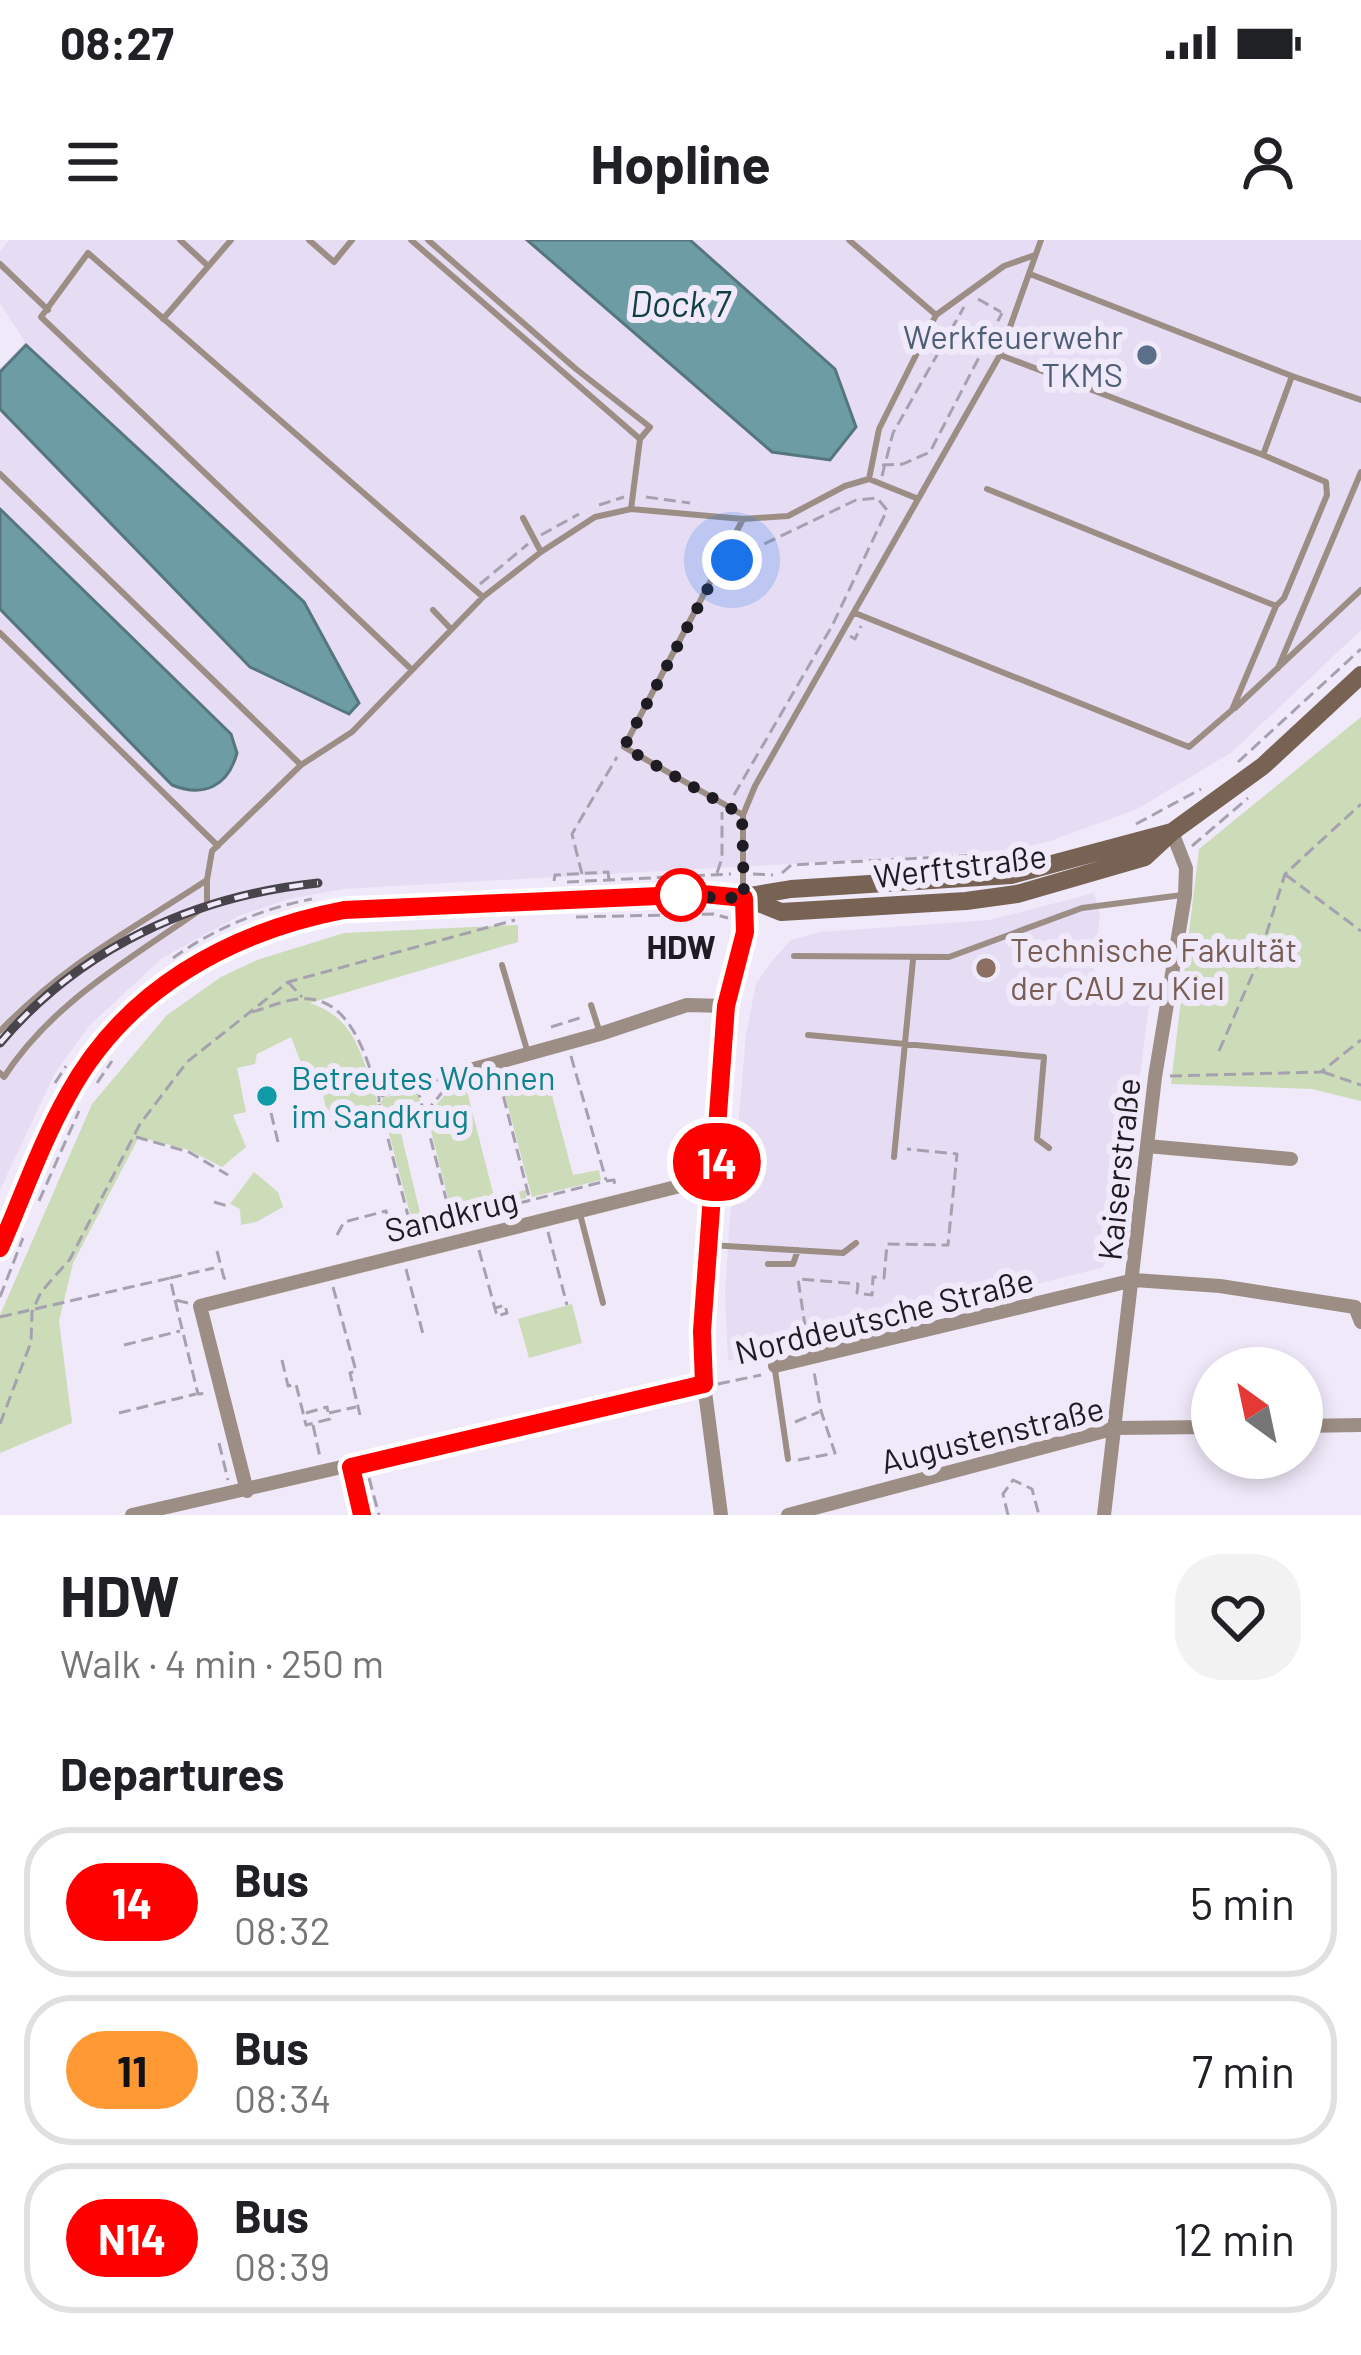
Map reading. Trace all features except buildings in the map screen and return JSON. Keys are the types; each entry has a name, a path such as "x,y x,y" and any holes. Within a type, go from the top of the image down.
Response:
{"main road":[{"name":"Werftstraße","path":"0,1248 68,1095 106,1038 143,1001 188,969 250,935 344,910 703,894 744,898 790,890 1011,875 1172,832 1263,766 1361,675"}],"street":[{"name":"Kaiserstraße","path":"1104,1515 1155,1077 1185,895 1186,868 1172,832"},
{"path":"721,1515 702,1331 726,1006 745,923 744,898"},
{"path":"459,1073 687,1005 726,1006"},
{"path":"1147,1146 1291,1159"},
{"name":"Sandkrug","path":"200,1306 399,1252 716,1177"},
{"name":"Norddeutsche Straße","path":"775,1366 1134,1280 1220,1286 1355,1306 1361,1322"},
{"path":"200,1306 240,1493"},
{"name":"Norddeutsche Straße","path":"132,1515 704,1384"},
{"path":"1323,1426 1361,1425"},
{"name":"Augustenstraße","path":"788,1515 1116,1428 1191,1427"},
{"path":"351,1467 362,1515"}],"lane":[{"path":"180,240 207,265"},
{"path":"163,319 231,240"},
{"path":"309,240 334,262 352,240"},
{"path":"411,240 573,372 650,427 640,439 631,509"},
{"path":"428,240 640,439"},
{"path":"849,240 936,315"},
{"path":"744,898 742,815 755,786 1000,355 1041,240"},
{"path":"411,670 41,317 88,253 483,597"},
{"path":"869,479 879,428 936,315 1004,266 1035,255"},
{"path":"0,264 48,310"},
{"path":"1030,274 1361,400"},
{"path":"1000,355 1326,482 1327,495 1232,710"},
{"path":"1263,455 1292,376"},
{"path":"1278,668 1361,472"},
{"path":"0,474 301,765"},
{"path":"0,1087 2,1075 26,1044 60,1012 147,943 207,905 212,851 218,845 301,765 352,732 483,597 541,552 596,517 631,509 743,519 788,516 845,486 869,479 916,498"},
{"path":"986,489 1276,606"},
{"path":"523,518 541,552"},
{"path":"742,815 624,747 743,519"},
{"path":"855,614 1189,747 1361,590"},
{"path":"433,610 451,628"},
{"path":"0,633 218,845"},
{"path":"0,1031 40,990 89,952 207,880"},
{"path":"794,956 949,957 1101,903 1185,895"},
{"path":"894,1152 913,960"},
{"path":"502,965 529,1054"},
{"path":"592,1005 597,1035"},
{"path":"808,1035 1044,1058 1037,1139 1048,1148"},
{"path":"580,1210 603,1304"},
{"path":"710,1245 843,1253 856,1243"},
{"path":"768,1264 793,1264 798,1250"},
{"path":"775,1366 788,1459"}],"path":[{"path":"881,481 893,433 971,296 1002,313"},
{"path":"872,467 910,462 930,452 1010,298"},
{"path":"476,589 533,539 600,504 633,496 709,505"},
{"path":"716,874 722,858 721,813 832,626 887,510 884,502 868,496 732,560 725,556"},
{"path":"1236,765 1361,649"},
{"path":"582,874 572,834 624,747"},
{"path":"1131,826 1216,778"},
{"path":"1219,1051 1257,964 1285,874 1361,804"},
{"path":"539,884 779,875 791,865 1041,853"},
{"path":"554,883 555,875 608,872 609,880"},
{"path":"1285,874 1361,931"},
{"path":"163,966 194,943 243,921 290,903 326,897"},
{"path":"570,917 713,914 745,923"},
{"path":"0,1424 31,1342 32,1312 40,1292 70,1259 134,1136 187,1062 288,982 522,918 478,920"},
{"path":"288,982 303,998 344,1017 358,1038 379,1096 415,1244"},
{"path":"250,1012 303,998"},
{"path":"552,1028 587,1016 597,1035"},
{"path":"1321,1072 1361,1040"},
{"path":"567,1043 606,1181"},
{"path":"97,1082 123,1046"},
{"path":"49,1097 70,1061"},
{"path":"495,1063 530,1199"},
{"path":"1155,1077 1321,1072 1361,1085"},
{"path":"379,1096 459,1073"},
{"path":"425,1113 459,1073"},
{"path":"417,1086 452,1220"},
{"path":"34,1211 84,1100"},
{"path":"366,1127 379,1104"},
{"path":"272,1113 278,1142"},
{"path":"134,1136 189,1152 228,1175"},
{"path":"788,1459 836,1453 821,1411 798,1279 858,1284 857,1293 872,1295 873,1277 884,1278 887,1244 948,1245 957,1154 894,1152"},
{"path":"412,1231 606,1181 614,1180 619,1201"},
{"path":"214,1202 231,1207"},
{"path":"337,1235 344,1222 386,1211 424,1338"},
{"path":"544,1218 567,1306"},
{"path":"0,1298 26,1233"},
{"path":"475,1236 495,1308"},
{"path":"545,1253 553,1251"},
{"path":"0,1317 214,1268"},
{"path":"476,1274 485,1271"},
{"path":"330,1273 356,1371 350,1373 360,1415"},
{"path":"170,1278 198,1394"},
{"path":"554,1283 561,1281"},
{"path":"175,1300 200,1306"},
{"path":"484,1303 493,1300"},
{"path":"124,1345 182,1330"},
{"path":"282,1360 288,1386 296,1384 303,1413 306,1425 330,1419 327,1407 303,1413"},
{"name":"Norddeutsche Straße","path":"704,1384 754,1379 775,1366"},
{"path":"119,1413 206,1391"},
{"path":"329,1414 358,1406"},
{"path":"783,1429 821,1411"},
{"path":"313,1424 316,1441"},
{"path":"217,1433 240,1493"},
{"path":"368,1472 379,1515"},
{"path":"1008,1515 1003,1494 1013,1480 1032,1489 1039,1515"}],"shaded area":[{"path":"9,240 1361,240 1361,630 1232,752 1137,809 1050,841 1017,849 895,858 343,889 289,899 241,915 162,958 89,1026 54,1075 0,1190 0,368 25,342 0,303 0,251"},
{"path":"1094,893 1100,915 1092,984 1150,998 1117,1253 1101,1268 728,1361 725,1294 746,1035 756,984 771,962 791,940 821,932 990,920"}],"green space":[{"path":"1361,717 1361,1101 1312,1089 1171,1084 1199,849"},
{"path":"518,925 518,942 310,1003 337,1018 360,1051 376,1094 377,1105 368,1120 325,1131 315,1110 326,1108 322,1090 312,1091 291,1037 257,1054 255,1064 237,1068 246,1112 233,1115 246,1147 222,1167 189,1150 139,1137 73,1263 59,1321 72,1423 0,1453 0,1315 92,1104 167,1015 221,977 257,960 344,933"},
{"path":"545,1069 573,1175 599,1170 601,1180 532,1197 503,1088 532,1079"},
{"path":"463,1075 494,1197 526,1190 526,1198 453,1218 427,1115"},
{"path":"417,1093 420,1101 395,1108 421,1217 447,1212 447,1220 414,1229 381,1103 383,1097"},
{"path":"254,1172 278,1192 283,1207 241,1225 240,1209 230,1204"},
{"path":"572,1304 582,1343 529,1358 518,1319"}],"water":[{"name":"Dock 7","path":"527,240 690,240 835,369 856,427 830,460 772,452"},
{"path":"26,345 304,602 359,703 349,714 250,667 0,409 0,372"},
{"path":"0,509 231,734 237,753 221,781 194,790 172,785 0,609"}],"railway":[{"path":"0,1043 67,979 143,932 228,900 318,883"}],"bus line":[{"name":"14","path":"0,1248 68,1095 106,1038 143,1001 202,958 250,935 344,910 703,894 744,898 745,932 726,1006 702,1331 704,1384 351,1467 362,1515"}],"place":[{"name":"Werkfeuerwehr TKMS","path":"1147,355"},
{"name":"HDW","path":"681,895"},
{"name":"Technische Fakultät der CAU zu Kiel","path":"986,968"},
{"name":"Betreutes Wohnen im Sandkrug","path":"267,1096"}],"route":[{"path":"681,895 663,896 744,898 742,815 624,747 725,556 732,560"}]}
